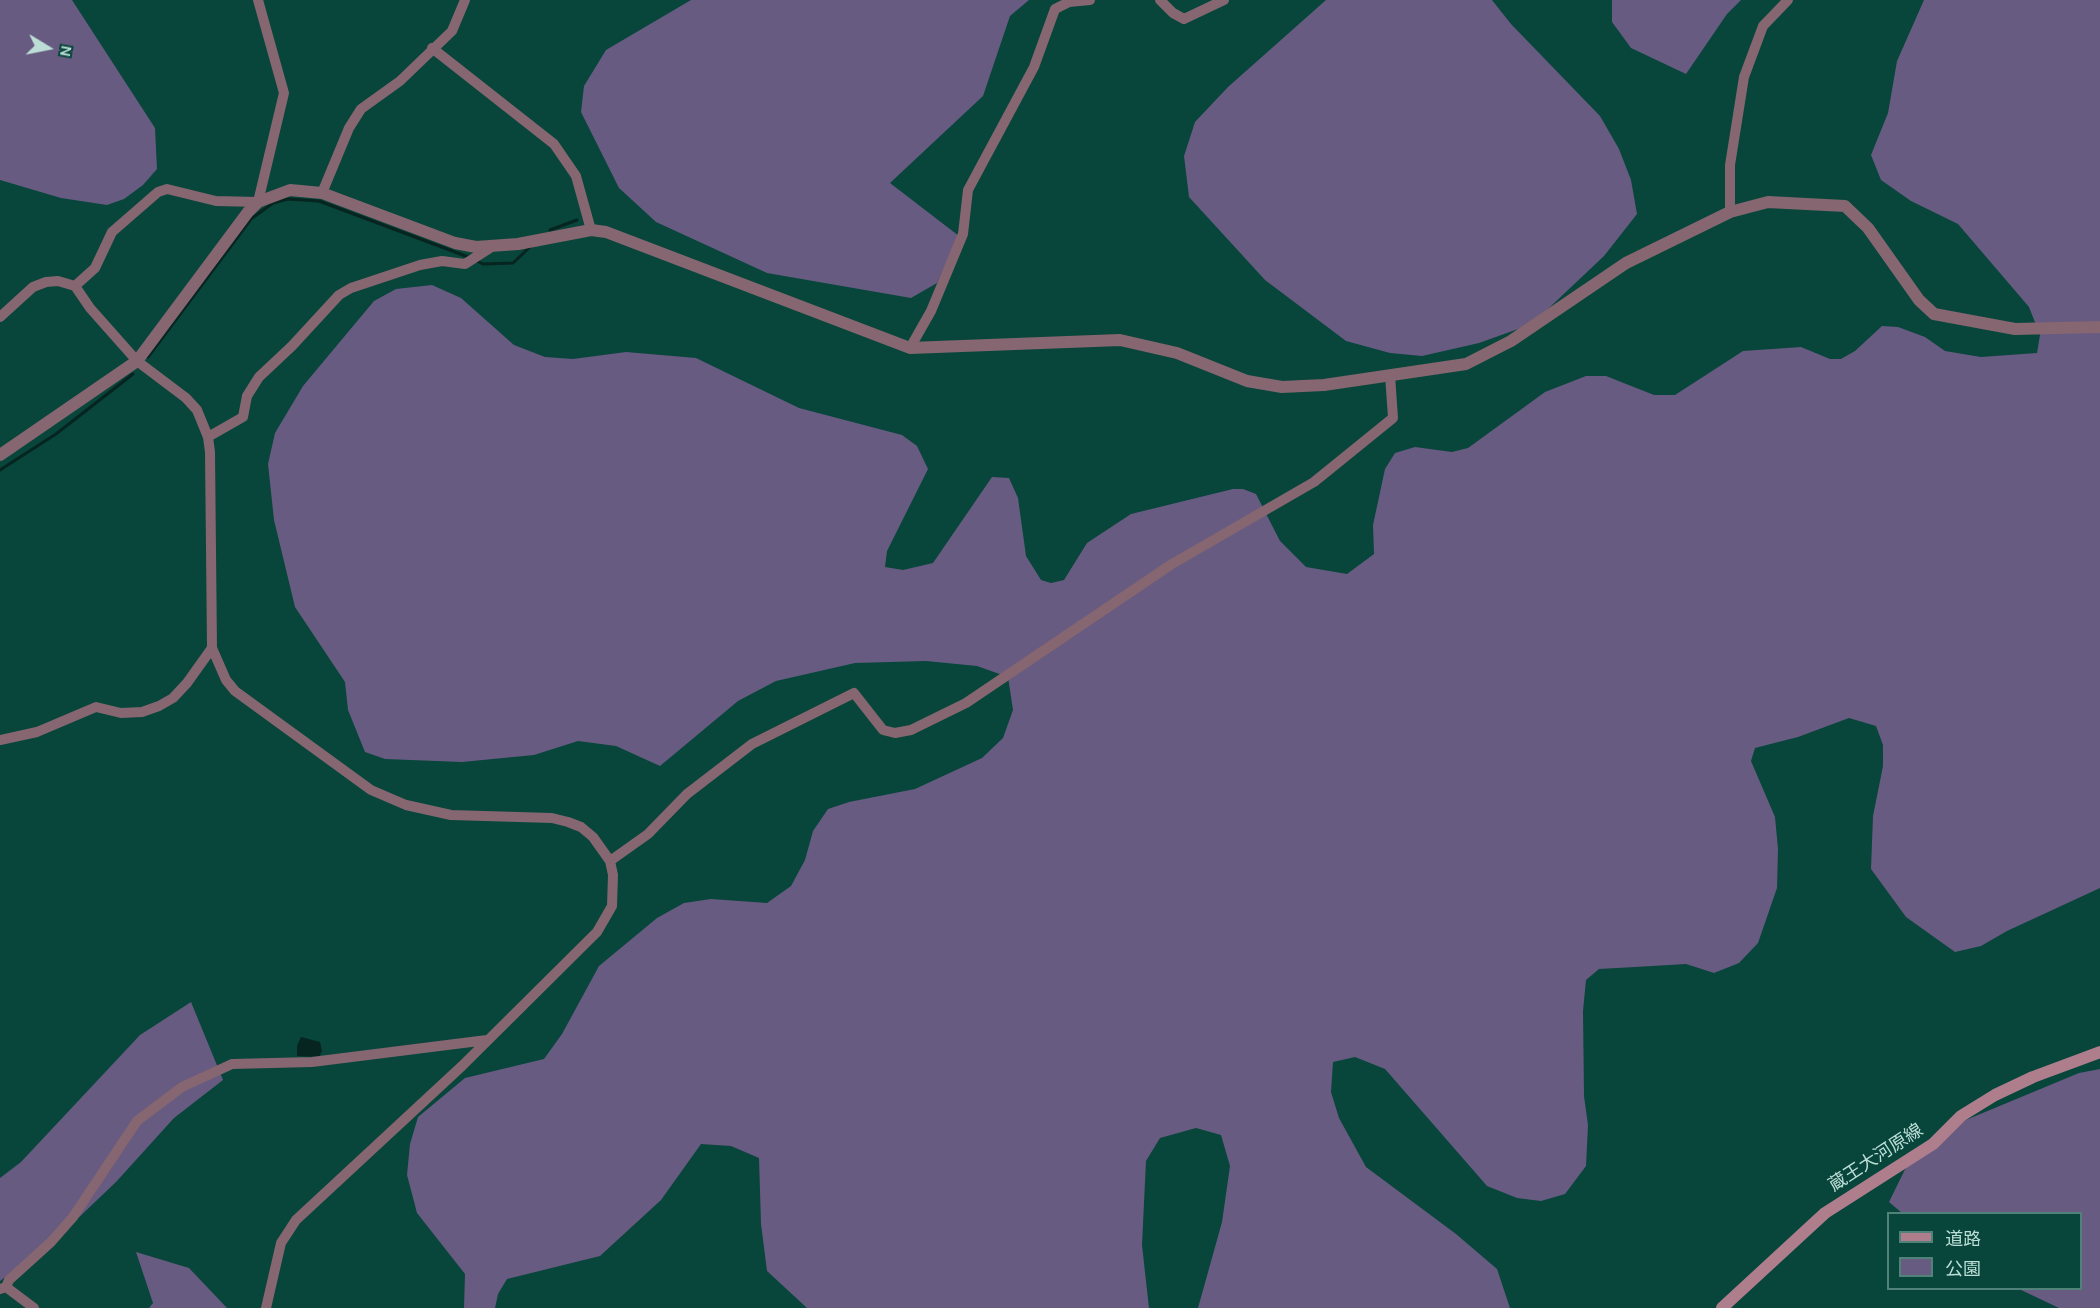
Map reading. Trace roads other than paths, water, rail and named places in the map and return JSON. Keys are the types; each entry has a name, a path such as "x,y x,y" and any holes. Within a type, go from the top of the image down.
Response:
{"main road":[{"name":"蔵王大河原線","path":"1722,1308 1825,1213 1933,1144 1961,1116 1995,1095 2032,1077 2100,1052"}],"street":[{"path":"0,456 137,361 196,278 258,202 284,93 258,0"},
{"path":"322,193 349,128 362,109 400,81 452,31 465,0"},
{"path":"910,348 931,311 963,234 968,190 1034,67 1055,9 1069,2 1090,0"},
{"path":"1160,0 1173,13 1184,19 1224,0"},
{"path":"1730,212 1730,165 1744,77 1763,26 1788,0"},
{"path":"432,48 554,144 576,176 591,230"},
{"path":"75,286 95,268 112,232 158,192 167,189 216,201 258,202 290,190 322,193 455,243 490,248 591,230 626,238 910,348 1094,338 1120,340 1177,353 1247,381 1268,386 1299,387 1466,364 1488,355 1626,263 1730,212 1768,202 1845,207 1868,228 1919,300 1934,314 2015,329 2100,327"},
{"path":"208,437 243,417 247,396 259,377 292,346 339,295 351,288 420,265 442,261 465,264 490,248"},
{"path":"0,317 33,287 46,282 58,281 75,286 90,308 137,361 186,398 197,410 208,437 212,648 226,680 235,691 371,790 406,805 451,815 552,818 568,822 581,827 593,837 609,861 614,891 612,906 606,919 587,944 296,1220 281,1243 266,1308"},
{"path":"609,861 648,834 687,794 752,744 854,693 861,698 883,730 895,733 911,730 966,703 1172,564 1314,482 1393,418 1390,375"},
{"path":"0,740 37,732 96,707 121,712 142,712 159,706 173,698 187,683 212,648"},
{"path":"34,1308 3,1288 51,1242 73,1216 137,1121 153,1106 182,1087 232,1064 312,1062 488,1040"}],"water":[{"path":"301,1037 320,1042 322,1051 319,1057 297,1056 297,1046"}],"waterway":[{"path":"148,357 251,219 273,203 288,199 319,201 471,258"},
{"path":"550,230 577,220"},
{"path":"477,261 483,264 513,263 531,246"},
{"path":"0,470 56,434 133,374"}]}
